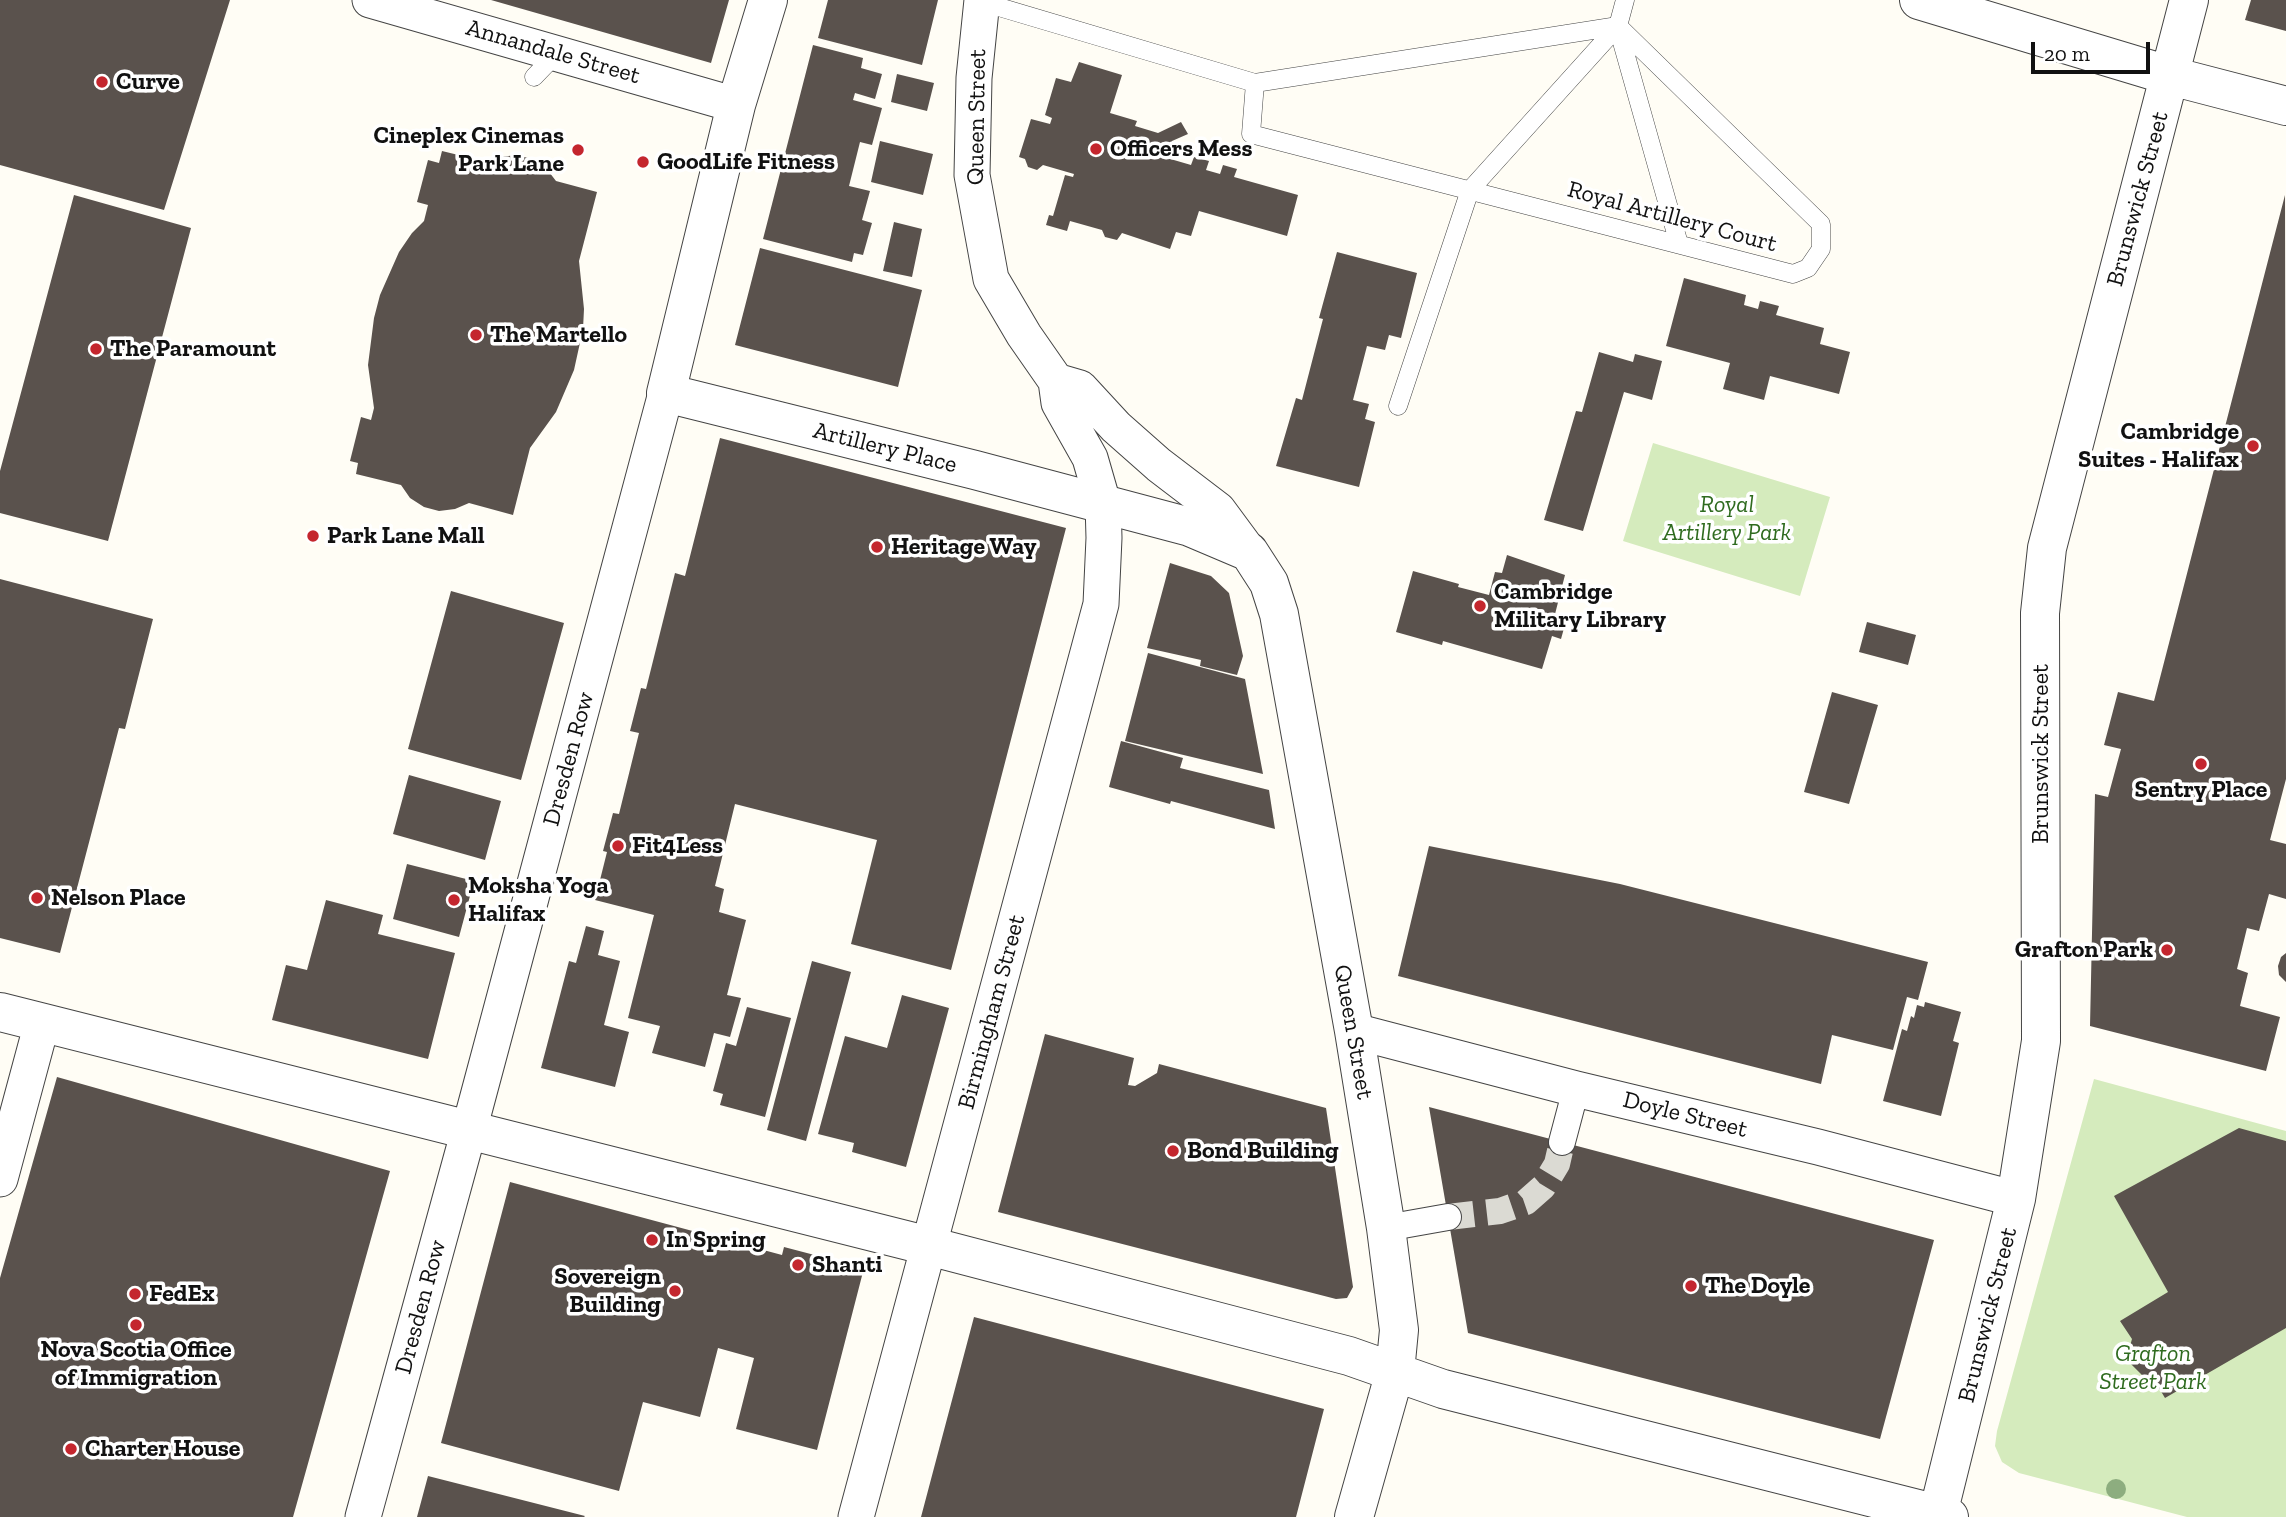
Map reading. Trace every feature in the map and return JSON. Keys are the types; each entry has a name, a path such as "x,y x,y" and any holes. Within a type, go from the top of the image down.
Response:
{"street":[{"name":"Annandale Street","path":"370,0 547,70 736,105"},
{"name":"Dresden Row","path":"363,1517 470,1130 666,393 736,105 768,0"},
{"path":"1919,0 2171,76 2286,106"},
{"name":"Brunswick Street","path":"1944,1516 2016,1199 2041,1041 2040,613 2047,548 2189,0"},
{"name":"Queen Street","path":"982,1 974,78 972,176 991,279 1024,335 1056,380 1059,403 1090,458 1103,503"},
{"name":"Queen Street","path":"1056,380 1080,388 1116,427 1159,465 1218,510 1269,583 1279,614 1354,1031 1386,1228 1399,1330 1395,1372 1354,1517"},
{"name":"Artillery Place","path":"666,393 1103,503"},
{"path":"1103,503 1191,527 1249,552"},
{"name":"Birmingham Street","path":"856,1517 1101,604 1103,503"},
{"path":"0,1012 929,1246 1335,1353 1457,1392 1944,1516"},
{"path":"0,1179 42,1023"},
{"name":"Doyle Street","path":"1354,1031 2016,1199"},
{"path":"1562,1142 1576,1089"},
{"path":"1386,1228 1448,1217"}],"lane":[{"path":"1398,405 1470,190 1618,26 1625,0"},
{"path":"982,1 1255,83 1618,26"},
{"path":"1618,26 1679,244"},
{"name":"Royal Artillery Court","path":"1255,83 1251,134 1793,274 1808,268 1821,249 1821,224 1618,26"}],"green space":[{"name":"Royal Artillery Park","path":"1653,443 1830,497 1800,596 1623,541"},
{"name":"Grafton Street Park","path":"2094,1079 2286,1131 2286,1517 2187,1517 2019,1473 2002,1462 1995,1446 1997,1431"}],"building":[{"name":"Curve","path":"0,0 230,0 164,210 0,165"},
{"path":"491,0 729,0 711,63"},
{"path":"828,0 938,0 922,65 818,38"},
{"path":"2251,0 2286,0 2286,31 2245,20"},
{"path":"813,45 863,58 861,68 882,74 875,99 855,93 853,100 882,108 872,145 860,142 849,186 870,191 862,220 872,223 863,255 854,253 852,262 763,239"},
{"name":"Officers Mess","path":"1079,62 1122,75 1110,113 1137,121 1135,126 1158,133 1181,122 1188,134 1172,141 1167,158 1191,165 1194,157 1209,161 1206,170 1220,174 1223,165 1237,169 1234,177 1298,195 1287,236 1199,211 1191,236 1176,232 1170,249 1122,233 1117,240 1105,237 1102,230 1070,221 1067,231 1046,225 1049,215 1053,216 1065,175 1073,177 1074,174 1043,165 1037,170 1028,167 1025,159 1019,157 1031,119 1050,124 1052,118 1045,115 1056,78 1071,82"},
{"path":"897,74 934,83 927,111 891,102"},
{"path":"880,141 933,154 923,195 871,182"},
{"name":"The Martello","path":"442,151 487,162 516,155 532,159 546,168 556,181 597,192 579,261 584,309 583,329 574,370 556,412 530,448 513,515 469,503 455,509 439,511 424,507 410,498 401,485 356,474 358,463 350,461 361,417 371,420 374,408 368,365 380,295 399,252 424,221 428,205 417,202 428,160 439,163"},
{"name":"The Paramount","path":"74,195 191,228 108,541 0,513 0,471"},
{"path":"2285,195 2286,779 2270,840 2286,844 2286,899 2269,894 2259,931 2247,928 2237,969 2248,973 2240,1006 2280,1017 2266,1071 2090,1026 2095,794 2108,797 2121,749 2104,745 2118,692 2154,701"},
{"path":"894,222 922,229 912,277 883,271"},
{"path":"760,248 922,290 898,387 735,345"},
{"path":"1337,252 1417,273 1401,338 1389,335 1385,350 1367,346 1353,400 1369,404 1365,419 1375,422 1359,487 1276,466 1296,398 1302,400 1323,319 1319,318"},
{"path":"1684,278 1746,295 1744,305 1758,309 1760,301 1779,306 1776,315 1824,328 1820,344 1850,352 1839,394 1770,376 1764,400 1723,389 1730,363 1666,346"},
{"path":"1599,352 1633,362 1635,354 1662,361 1652,400 1624,392 1583,531 1544,520 1576,411 1582,412"},
{"path":"720,438 1066,528 951,970 851,944 877,840 735,804 715,886 724,889 719,912 746,920 727,995 741,998 730,1037 714,1033 705,1067 652,1053 660,1026 628,1018 654,915 595,900 613,813 619,814 639,733 630,731 641,688 646,689 675,573 685,576"},
{"name":"Cambridge Military Library","path":"1507,555 1565,575 1554,618 1566,621 1561,639 1552,636 1542,669 1443,641 1442,645 1396,632 1413,571 1489,595 1495,572 1502,573"},
{"path":"1170,563 1211,576 1229,593 1243,656 1237,675 1200,666 1201,660 1147,648"},
{"path":"0,579 153,619 125,729 119,728 60,953 0,938"},
{"path":"451,591 564,623 521,780 408,749"},
{"path":"1867,622 1916,635 1908,665 1859,652"},
{"path":"1148,653 1245,679 1263,774 1125,741"},
{"path":"1832,692 1878,705 1849,804 1804,792"},
{"path":"1121,741 1183,758 1180,768 1269,790 1275,829 1109,787"},
{"path":"409,775 501,801 485,860 393,834"},
{"path":"1429,846 1620,884 1928,962 1918,1000 1907,997 1893,1050 1832,1035 1821,1084 1398,976"},
{"path":"407,864 474,881 459,937 393,919"},
{"path":"326,900 383,915 378,934 455,953 428,1059 272,1020 286,965 307,970"},
{"path":"586,926 604,931 598,955 620,961 604,1025 629,1032 615,1087 541,1068 569,961 576,963"},
{"path":"2286,953 2286,982 2279,975 2278,966 2281,957"},
{"path":"812,961 851,972 806,1141 767,1130"},
{"path":"902,995 949,1008 906,1167 852,1152 854,1143 818,1134 845,1036 887,1048"},
{"path":"1925,1002 1961,1012 1953,1041 1959,1043 1941,1116 1883,1101 1902,1029 1907,1031 1917,1005 1924,1007"},
{"path":"747,1007 791,1018 765,1117 720,1105 723,1094 713,1091 726,1043 736,1046"},
{"name":"Bond Building","path":"1045,1034 1134,1058 1128,1085 1135,1086 1157,1073 1159,1064 1326,1108 1353,1287 1347,1298 1336,1299 998,1212"},
{"path":"57,1077 390,1171 293,1517 0,1517 0,1278"},
{"name":"The Doyle","path":"1429,1107 1934,1240 1880,1439 1468,1333"},
{"path":"2239,1128 2286,1141 2286,1328 2165,1398 2153,1378 2142,1375 2131,1364 2128,1353 2132,1339 2120,1321 2168,1292 2114,1196"},
{"path":"510,1182 782,1255 784,1247 864,1268 817,1450 736,1429 754,1358 718,1348 700,1417 643,1402 619,1491 441,1443"},
{"path":"974,1317 1324,1409 1296,1517 921,1517"},
{"path":"428,1476 585,1516 417,1517"}],"tunnel":[{"path":"1448,1217 1500,1211 1526,1202 1543,1187 1557,1164 1562,1142"}],"place":[{"name":"Curve","path":"102,82"},
{"name":"Officers Mess","path":"1096,149"},
{"name":"Cineplex Cinemas Park Lane","path":"578,150"},
{"name":"GoodLife Fitness","path":"643,162"},
{"name":"The Martello","path":"476,335"},
{"name":"The Paramount","path":"96,349"},
{"name":"Cambridge Suites - Halifax","path":"2253,446"},
{"name":"Park Lane Mall","path":"313,536"},
{"name":"Heritage Way","path":"877,547"},
{"name":"Cambridge Military Library","path":"1480,606"},
{"name":"Sentry Place","path":"2201,764"},
{"name":"Fit4Less","path":"618,846"},
{"name":"Nelson Place","path":"37,898"},
{"name":"Moksha Yoga Halifax","path":"454,900"},
{"name":"Grafton Park","path":"2167,950"},
{"name":"Bond Building","path":"1173,1151"},
{"name":"In Spring","path":"652,1240"},
{"name":"Shanti","path":"798,1265"},
{"name":"The Doyle","path":"1691,1286"},
{"name":"Sovereign Building","path":"675,1291"},
{"name":"FedEx","path":"135,1294"},
{"name":"Nova Scotia Office of Immigration","path":"136,1325"},
{"name":"Charter House","path":"71,1449"}]}
